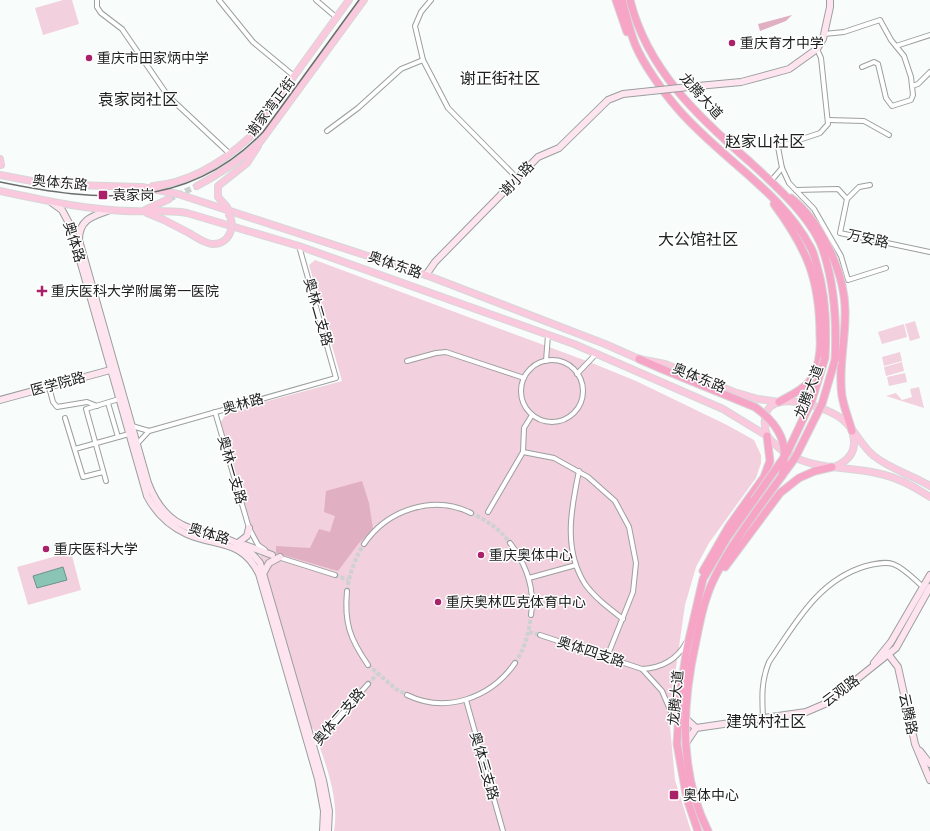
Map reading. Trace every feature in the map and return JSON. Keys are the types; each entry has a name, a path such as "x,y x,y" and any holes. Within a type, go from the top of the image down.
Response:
{"highway":[{"path":"615,0 625,26 635,45"},
{"path":"619,10 620,0"},
{"name":"龙腾大道","path":"620,0 635,45 659,84 678,109 700,131 756,180 797,224 812,250 823,287 827,328 825,358 812,400 787,453 727,538 703,579 689,638 680,694 677,744 687,799 698,831"},
{"name":"龙腾大道","path":"631,0 633,14 647,46 668,80 704,121 773,182 805,218 821,246 833,285 837,328 835,360 822,404 795,458 733,543 712,583 702,613 686,694 685,718 686,743 695,797 708,831"},
{"path":"756,180 789,225 801,245 811,269 819,301 820,341 819,354 814,375 804,387 779,402"},
{"path":"773,182 802,206 816,224 836,269 843,293 845,314 841,373 842,396 852,431"},
{"path":"639,359 755,407 766,415 774,423 784,445 785,464 782,476"},
{"path":"677,744 674,719 683,649 690,610 709,559 729,526 764,477 768,469 770,453 767,436"},
{"path":"712,583 780,493 798,478 832,467"}],"main road":[{"name":"谢家湾正街","path":"142,186 162,185 185,179 208,168 230,154 259,127 349,0"},
{"name":"谢家湾正街","path":"196,186 222,173 242,159 262,141 364,0"},
{"path":"817,48 824,34 830,8 830,0"},
{"name":"谢小路","path":"426,275 435,262 538,157 559,148 608,100 623,94 741,82 789,69 817,48"},
{"path":"142,212 164,220 211,244 222,242 229,236 232,229 232,222 230,212 220,201 217,193 218,186 247,163 262,141"},
{"name":"奥体东路","path":"0,175 37,182 74,186 142,186 178,194 426,275 605,344 639,359 665,364 734,392 758,399 779,402"},
{"name":"奥体东路","path":"0,191 50,201 110,210 142,212 173,211 187,213 300,246 548,334 723,409 767,436"},
{"path":"142,212 169,199"},
{"name":"奥体路","path":"50,201 62,210 70,225 150,488 161,509 171,518 189,529 238,542 253,554 264,572 312,747 324,811 323,831"},
{"name":"奥体路","path":"110,210 86,219 80,228 79,240 113,369 119,399 144,490 157,513 168,522 186,534 234,547 246,555 255,566 259,574 326,795 329,811 328,831"},
{"name":"医学院路","path":"0,400 113,369"},
{"path":"930,486 875,457 843,420 818,407 796,402 779,402 771,406 765,419 767,436 789,455 810,464 883,474 910,484 930,497"},
{"path":"832,467 842,464 850,458 854,445 852,431"},
{"path":"238,542 247,536 249,528"},
{"path":"238,542 272,555"},
{"path":"264,572 269,563 280,557"},
{"name":"云观路","path":"888,652 922,586 930,575"},
{"name":"云观路","path":"696,728 818,708 866,672 888,652 896,648 930,587"},
{"name":"云腾路","path":"888,652 898,667 915,744 930,780"},
{"path":"685,718 696,728 686,743"},
{"path":"915,744 930,764"}],"street":[{"path":"97,0 99,10 122,29 168,96 230,154"},
{"path":"219,0 253,42 294,76"},
{"path":"316,0 337,18"},
{"path":"431,0 421,12 415,26 423,60 448,108 518,178"},
{"path":"824,34 844,32 880,20 904,56 911,77 913,95 911,100 892,106 886,98 878,64 874,62 862,67"},
{"path":"896,46 930,35"},
{"path":"817,48 821,58 828,124 820,133 778,147 782,168 795,190 814,209 841,256 848,280 886,268"},
{"path":"327,131 358,108 401,69 423,60"},
{"path":"912,86 918,84 930,72"},
{"path":"828,120 864,121 889,135"},
{"path":"773,182 782,168"},
{"path":"795,190 838,189 847,199 859,187 870,185"},
{"name":"万安路","path":"847,199 840,234 930,252"},
{"name":"奥林二支路","path":"300,246 336,378"},
{"path":"546,361 548,334"},
{"path":"407,361 436,353 446,352 524,378"},
{"path":"577,374 596,354"},
{"path":"546,361 556,361 566,364 577,374 583,388 582,399 578,408 571,416 562,421 551,422 541,420 532,415 526,408 522,398 521,388 524,378 533,367 546,361"},
{"name":"奥林路","path":"149,431 336,378"},
{"path":"49,387 53,402 57,408 87,402 97,406"},
{"path":"106,481 86,409 119,399"},
{"path":"108,403 118,437"},
{"name":"奥林一支路","path":"215,412 249,528 258,545 272,555"},
{"path":"488,512 523,452 524,428 532,415"},
{"path":"65,418 83,477 103,472"},
{"path":"132,426 149,431 137,444"},
{"path":"75,449 129,434"},
{"path":"523,452 554,458 579,471 615,501 629,527 636,563 633,592 607,657"},
{"path":"579,471 571,509 570,535 576,565 586,584 604,604 623,619"},
{"path":"364,544 372,532 389,518 410,508 434,504 460,507 471,513"},
{"path":"510,543 518,554 529,578 533,605 531,615"},
{"path":"272,555 335,575"},
{"path":"763,718 762,687 766,668 811,602 819,593 844,575 859,568 884,563 897,567 922,586"},
{"path":"529,578 576,565"},
{"path":"347,591 346,614 350,636 368,665"},
{"name":"奥体四支路","path":"540,635 642,669"},
{"path":"642,669 666,664 683,649 689,638"},
{"path":"407,695 418,700 442,703 466,700 489,689 508,674 515,663"},
{"path":"642,669 662,691 674,719"},
{"name":"奥体二支路","path":"312,747 368,684"},
{"name":"奥体三支路","path":"466,700 503,831"}],"shaded area":[{"path":"63,0 72,0 79,24 43,35 35,8"},
{"path":"792,15 786,21 760,31 758,24"},
{"name":"重庆奥体中心","path":"315,260 592,363 636,381 727,425 754,440 761,455 761,463 756,478 709,543 696,567 685,605 669,716 675,780 691,831 334,831 335,805 330,779 314,730 311,727 221,422 227,412 342,381 309,265"},
{"path":"915,321 920,338 910,341 905,324"},
{"path":"904,324 907,337 882,344 878,332"},
{"path":"900,352 902,361 884,366 882,357"},
{"path":"902,362 904,371 886,376 884,367"},
{"path":"905,373 907,382 889,386 887,377"},
{"path":"919,387 924,408 886,396 896,393 902,400 912,397 910,389"},
{"path":"362,481 369,503 373,529 359,543 338,571 276,553 276,546 310,548 319,529 330,532 335,516 324,512 326,491"},
{"path":"71,552 81,590 28,605 17,567"},
{"path":"63,567 67,580 37,588 33,576"}],"tunnel":[{"path":"169,199 197,186"},
{"path":"471,513 492,525 502,533 510,543"},
{"path":"347,591 353,567 364,544"},
{"path":"335,575 348,580"},
{"path":"515,663 526,640 531,615"},
{"path":"529,632 540,635"},
{"path":"368,665 396,689 407,695"},
{"path":"368,684 377,674"}],"railway":[{"path":"0,182 72,194 106,196 140,194 172,188 204,176 234,158 263,132 359,0"}],"place":[{"name":"重庆育才中学","path":"732,43"},
{"name":"重庆市田家炳中学","path":"89,58"},
{"name":"袁家岗","path":"103,195"},
{"name":"重庆医科大学附属第一医院","path":"42,291"},
{"name":"重庆医科大学","path":"46,549"},
{"name":"重庆奥体中心","path":"481,555"},
{"name":"重庆奥林匹克体育中心","path":"438,602"},
{"name":"奥体中心","path":"674,795"}],"district":[{"name":"谢正街社区","path":"500,79"},
{"name":"袁家岗社区","path":"138,100"},
{"name":"赵家山社区","path":"765,142"},
{"name":"大公馆社区","path":"698,240"},
{"name":"建筑村社区","path":"766,722"}]}
